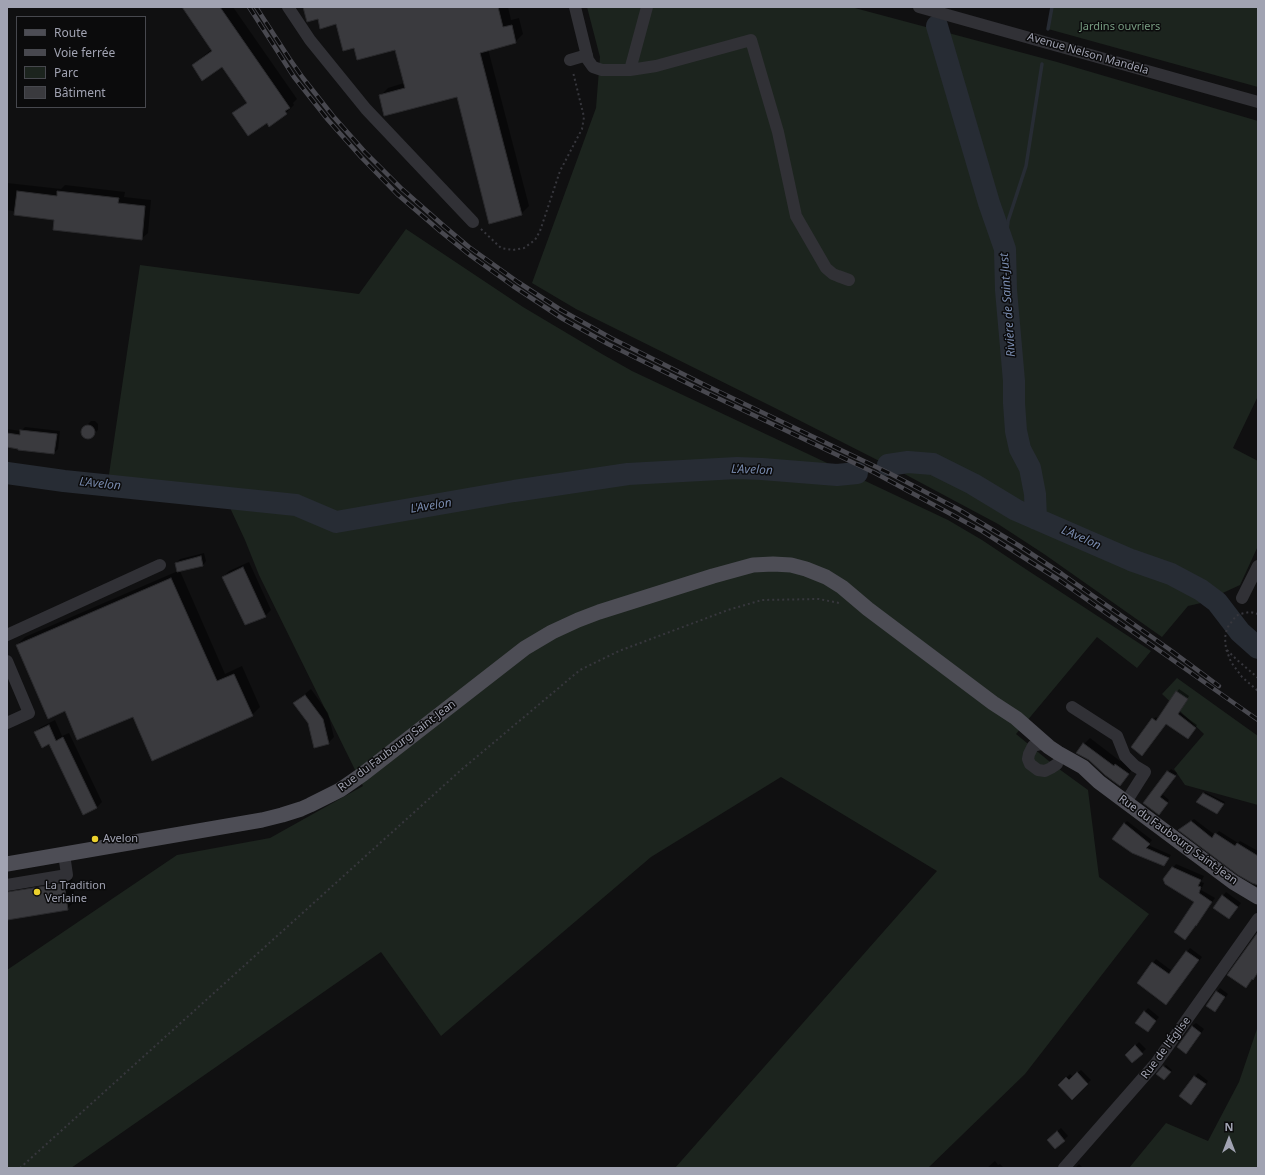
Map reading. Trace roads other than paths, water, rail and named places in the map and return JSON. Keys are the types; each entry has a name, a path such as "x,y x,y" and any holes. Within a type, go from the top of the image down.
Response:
{"main road":[{"name":"Rue du Faubourg Saint-Jean","path":"7,864 262,820 287,814 310,805 340,790 372,768 507,662 534,642 552,632 578,620 649,597 745,576 764,574 784,574 800,577 814,582 868,609 993,703 1023,723 1046,757 1057,764 1099,782"},
{"name":"Rue du Faubourg Saint-Jean","path":"1040,746 1058,753 1083,767 1099,782 1233,882 1258,897"}],"street":[{"path":"288,7 310,40 366,110 473,222"},
{"path":"575,7 590,63 597,69 607,71 630,70 656,66 751,40 778,132 796,216 826,268 838,276 849,280"},
{"path":"630,70 646,7"},
{"name":"Avenue Nelson Mandela","path":"919,7 1258,102"},
{"path":"570,60 587,55"},
{"path":"7,635 160,565"},
{"path":"1242,598 1258,566"},
{"path":"7,661 29,713 7,723"},
{"path":"1072,707 1117,736 1125,756 1135,766 1145,772 1126,802"},
{"path":"7,885 67,875 64,854"},
{"name":"Rue de l'Église","path":"1064,1168 1156,1063 1183,1027 1258,919"}],"waterway":[{"path":"1048,29 1052,7"},
{"name":"Rivière de Saint-Just","path":"937,26 989,203 1005,249 1006,290 1014,381 1016,431 1020,449 1030,468 1035,494 1036,519"},
{"path":"1005,249 1008,221 1026,166 1042,64"},
{"name":"L'Avelon","path":"888,465 908,462 933,464 973,484 1016,510 1131,560 1171,574 1201,590 1217,602 1240,632 1258,648"},
{"name":"L'Avelon","path":"7,473 64,481 296,505 336,522 514,491 628,474 737,468 837,475 857,473"}],"railway":[{"path":"249,7 294,77 328,120 361,157 397,194 440,231 471,256 513,286 563,319 608,344 875,473 982,531 1059,580 1258,720"},
{"path":"256,7 303,78 333,116 365,152 402,189 444,226 469,247 518,282 561,310 611,338 707,386 889,473 958,509 1018,545 1062,574 1219,686"}],"place":[{"name":"Avelon","path":"95,839"},
{"name":"La Tradition Verlaine","path":"37,892"}],"park label":[{"name":"Jardins ouvriers","path":"1120,27"}]}
